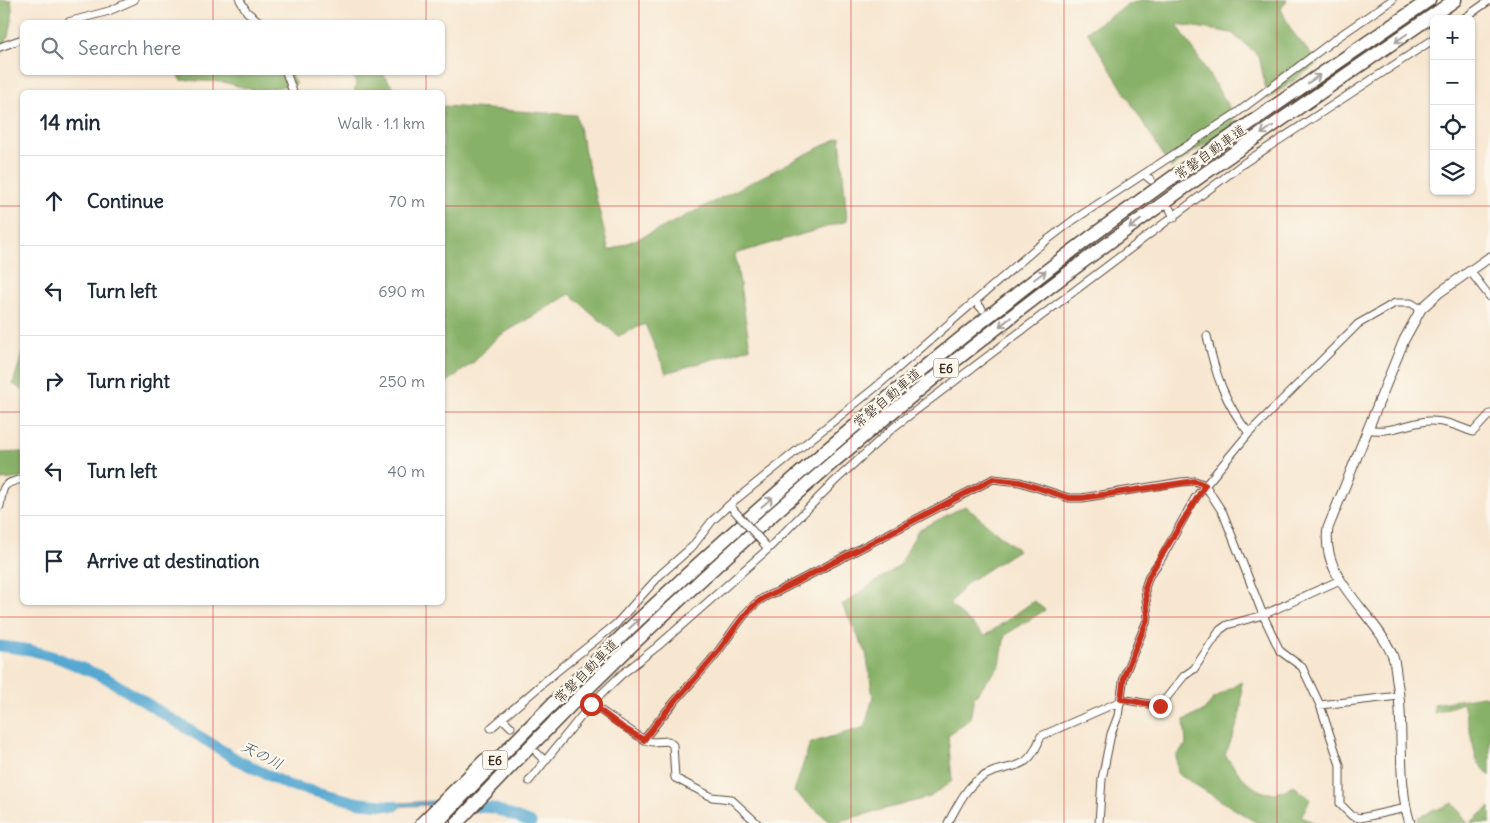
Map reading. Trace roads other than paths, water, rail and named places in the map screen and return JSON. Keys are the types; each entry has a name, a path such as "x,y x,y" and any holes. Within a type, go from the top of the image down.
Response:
{"highway":[{"name":"常磐自動車道","path":"430,822 645,613 746,520 918,372 1040,276 1155,190 1429,0"},
{"name":"常磐自動車道","path":"457,823 484,794 671,610 757,530 929,382 1051,286 1171,198 1455,0"}],"street":[{"path":"75,20 134,0"},
{"path":"240,0 247,12 257,20"},
{"path":"491,728 616,624 661,574 692,548 712,522 876,387 1034,250 1075,219 1234,116 1338,37 1392,0"},
{"path":"1469,15 1490,0"},
{"path":"0,47 20,40"},
{"path":"529,780 591,704 767,547 894,427 1010,336 1174,218 1244,163 1430,42"},
{"path":"287,75 292,90"},
{"path":"1144,174 1150,180"},
{"path":"1170,209 1174,218"},
{"path":"1410,823 1406,808 1399,696 1394,660 1389,649 1333,568 1326,548 1328,528 1404,340 1421,309 1440,292 1490,257"},
{"path":"1470,271 1490,297"},
{"path":"975,301 982,309"},
{"path":"1099,823 1102,779 1111,734 1121,700 1124,676 1148,618 1145,588 1205,485 1249,433 1358,324 1395,303 1411,303 1421,309"},
{"path":"1207,336 1214,368 1222,391 1236,418 1249,433"},
{"path":"1367,429 1378,432 1428,422 1453,424 1473,432 1490,414"},
{"path":"644,740 682,691 712,660 735,628 765,596 777,592 993,479 1020,482 1069,498 1082,498 1195,481 1205,485 1223,513 1262,614 1280,651 1302,667 1320,705 1340,765 1340,804 1352,816 1360,818 1406,808"},
{"path":"0,506 2,488 7,483 20,480"},
{"path":"730,507 767,547"},
{"path":"948,823 963,797 978,779 1000,770 1020,766 1038,746 1041,736 1121,700 1160,706 1184,676 1194,669 1220,630 1227,625 1262,614 1340,580"},
{"path":"1320,705 1399,696"},
{"path":"591,704 622,727 644,740 668,741 672,745 675,778 712,797 731,799 757,823"},
{"path":"503,719 510,727"},
{"path":"537,753 545,761"}],"water":[{"path":"434,801 493,807 492,810 434,805 380,807 381,804"}],"waterway":[{"name":"天の川","path":"0,646 30,650 58,658 106,678 239,761 288,785 360,803 395,806"},
{"name":"天の川","path":"478,807 493,808 531,823"}],"tunnel":[{"path":"987,313 1008,334"}]}
